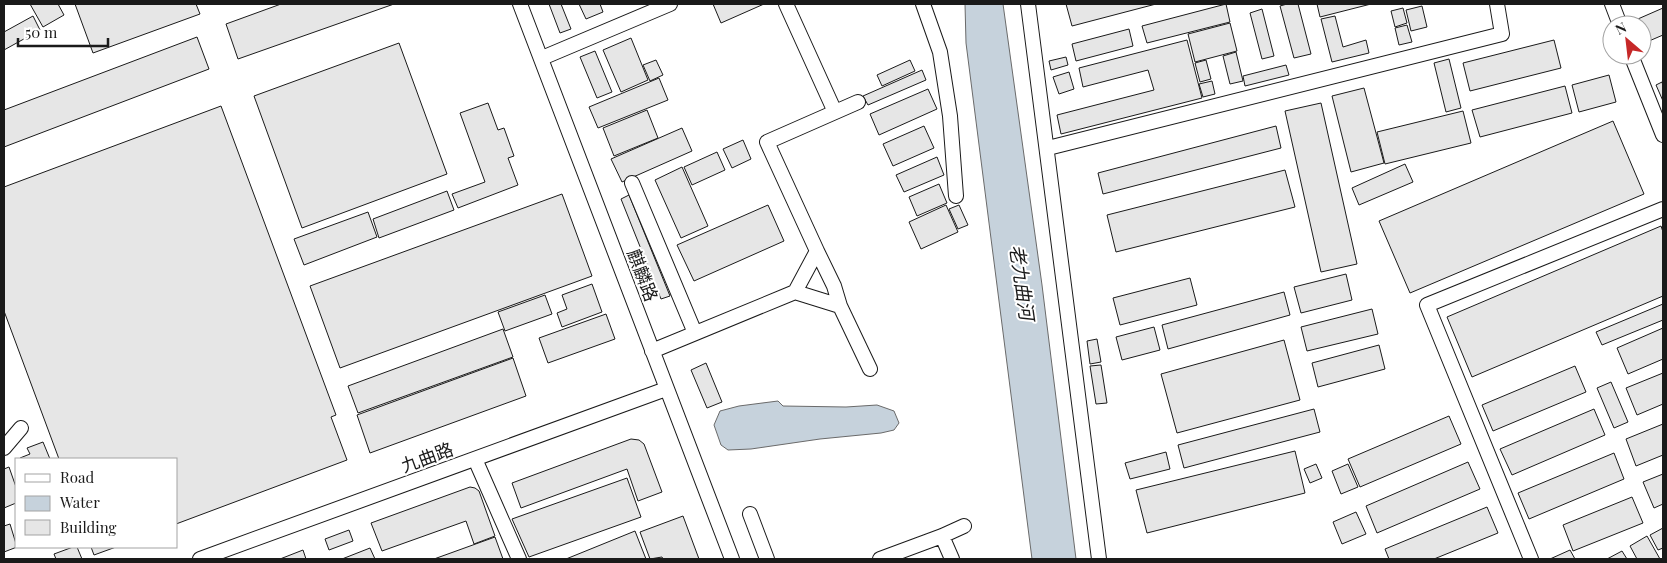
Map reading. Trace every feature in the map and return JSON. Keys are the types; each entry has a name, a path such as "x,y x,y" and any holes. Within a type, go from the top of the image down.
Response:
{"street":[{"name":"麒麟路","path":"520,4 732,559"},
{"path":"542,58 670,4"},
{"path":"786,4 835,112"},
{"path":"923,4 940,52 950,116 956,196"},
{"path":"1028,4 1048,148 1099,559"},
{"path":"1048,148 1502,34 1497,4"},
{"path":"1635,65 1663,135"},
{"path":"858,102 767,142 816,251 834,286 840,306 870,369"},
{"path":"632,183 694,333"},
{"path":"1532,559 1427,304 1663,209"},
{"path":"795,292 816,251"},
{"path":"652,351 795,292 840,306"},
{"name":"九曲路","path":"200,559 666,389"},
{"path":"4,448 21,428"},
{"path":"475,459 519,559"},
{"path":"750,514 767,559"},
{"path":"880,559 964,526"},
{"path":"942,536 952,559"}],"water":[{"name":"老九曲河","path":"965,4 1003,4 1042,285 1076,559 1032,559 966,43"},
{"path":"778,401 783,406 846,407 877,405 894,411 899,423 894,430 881,433 751,449 728,450 721,445 714,425 720,411 739,406"}],"building":[{"path":"30,4 58,4 64,15 43,27"},
{"path":"75,4 196,4 200,14 93,53"},
{"path":"281,4 394,4 238,59 226,24"},
{"path":"549,4 561,4 571,29 560,33"},
{"path":"579,4 600,4 603,12 586,19"},
{"path":"713,4 764,4 721,23"},
{"path":"1066,4 1156,4 1072,26"},
{"path":"1226,4 1230,22 1147,43 1142,26"},
{"path":"1298,4 1311,54 1294,58 1280,6"},
{"path":"1317,4 1371,4 1320,17"},
{"path":"1422,6 1427,27 1411,31 1406,10"},
{"path":"1403,8 1407,23 1395,27 1391,11"},
{"path":"1663,8 1663,35 1652,40 1652,15 1647,15"},
{"path":"1262,9 1274,56 1262,59 1250,13"},
{"path":"33,16 40,30 4,50 4,32"},
{"path":"1335,16 1343,47 1366,40 1369,53 1332,62 1321,19"},
{"path":"1230,23 1237,51 1195,62 1188,34"},
{"path":"1407,25 1412,42 1399,45 1395,28"},
{"path":"1129,29 1133,46 1076,61 1072,44"},
{"path":"197,37 209,69 4,147 4,110"},
{"path":"631,38 648,80 621,92 603,50"},
{"path":"1187,40 1202,98 1061,134 1057,115 1154,90 1148,70 1083,87 1079,68"},
{"path":"1554,40 1561,68 1470,91 1463,63"},
{"path":"399,43 447,174 302,228 254,96"},
{"path":"595,51 612,92 597,98 580,57"},
{"path":"1236,52 1243,81 1230,84 1223,56"},
{"path":"1066,57 1068,65 1051,70 1049,61"},
{"path":"1449,59 1461,108 1446,112 1434,63"},
{"path":"656,60 663,75 650,81 643,65"},
{"path":"910,60 915,71 882,86 877,75"},
{"path":"1206,60 1211,79 1200,82 1195,63"},
{"path":"1286,65 1289,75 1245,86 1243,76"},
{"path":"922,70 926,80 868,105 863,96"},
{"path":"1069,72 1074,89 1059,94 1053,77"},
{"path":"1609,75 1616,102 1579,112 1572,85"},
{"path":"659,78 668,100 598,128 589,107"},
{"path":"1212,81 1215,94 1203,97 1199,84"},
{"path":"1662,82 1663,86 1663,101 1656,85"},
{"path":"1565,86 1572,113 1480,137 1472,110"},
{"path":"1364,88 1384,163 1351,172 1332,96"},
{"path":"928,89 937,109 879,135 870,114"},
{"path":"488,103 498,130 504,128 514,156 508,158 518,185 458,208 452,194 485,182 460,113"},
{"path":"1321,103 1357,264 1321,272 1285,111"},
{"path":"221,106 336,415 331,417 347,460 178,523 178,458 59,458 4,311 4,187"},
{"path":"647,110 658,138 614,156 603,128"},
{"path":"1463,111 1471,143 1385,164 1377,132"},
{"path":"1613,121 1644,194 1410,293 1379,221"},
{"path":"924,126 934,148 893,166 883,144"},
{"path":"1276,126 1281,148 1103,194 1098,173"},
{"path":"682,128 692,151 622,182 611,159"},
{"path":"743,140 751,159 732,168 723,149"},
{"path":"717,152 725,170 692,185 684,167"},
{"path":"937,157 944,175 904,192 896,175"},
{"path":"1405,164 1413,182 1359,205 1352,188"},
{"path":"682,167 708,226 681,238 655,180"},
{"path":"1285,170 1295,207 1116,252 1107,215"},
{"path":"939,184 947,203 917,216 909,197"},
{"path":"447,191 454,210 379,238 373,219"},
{"path":"562,194 592,276 340,368 310,286"},
{"path":"629,195 670,296 661,299 621,199"},
{"path":"768,205 784,241 694,281 677,245"},
{"path":"946,205 958,232 921,249 909,222"},
{"path":"959,205 968,225 958,229 949,209"},
{"path":"368,212 377,237 304,265 294,239"},
{"path":"1661,226 1663,232 1663,296 1472,377 1447,317"},
{"path":"1346,274 1352,300 1301,313 1294,287"},
{"path":"1190,278 1197,305 1120,325 1113,298"},
{"path":"592,284 602,312 562,327 557,313 567,309 562,295"},
{"path":"1284,292 1290,315 1168,349 1162,325"},
{"path":"545,295 552,314 505,331 498,312"},
{"path":"1663,304 1663,320 1602,345 1596,332"},
{"path":"1372,309 1378,334 1307,351 1301,327"},
{"path":"606,314 615,339 548,363 539,338"},
{"path":"1154,327 1160,350 1122,360 1116,337"},
{"path":"1663,328 1663,359 1628,374 1617,348"},
{"path":"503,329 513,357 358,413 348,386"},
{"path":"1097,339 1101,362 1090,364 1087,341"},
{"path":"1284,340 1300,400 1177,433 1161,374"},
{"path":"1379,345 1385,369 1318,387 1312,363"},
{"path":"513,358 526,396 370,453 357,415"},
{"path":"706,363 722,402 707,408 691,370"},
{"path":"1101,365 1107,403 1096,404 1090,366"},
{"path":"1575,366 1586,392 1493,431 1482,405"},
{"path":"1663,373 1663,404 1637,415 1626,388"},
{"path":"1611,382 1628,422 1614,428 1597,388"},
{"path":"1314,409 1320,432 1184,468 1178,445"},
{"path":"1594,409 1605,435 1512,475 1500,449"},
{"path":"1449,416 1461,444 1360,487 1348,459"},
{"path":"1663,424 1663,455 1636,466 1626,439"},
{"path":"631,439 639,440 644,444 662,492 638,501 627,469 521,508 512,483"},
{"path":"43,442 50,458 20,458 30,454 27,448"},
{"path":"1295,451 1305,493 1147,533 1136,490"},
{"path":"1166,452 1170,469 1130,479 1125,463"},
{"path":"1614,453 1624,479 1529,519 1518,493"},
{"path":"1468,462 1480,489 1377,533 1366,506"},
{"path":"1316,464 1322,478 1310,483 1304,469"},
{"path":"1348,464 1358,487 1341,494 1332,471"},
{"path":"9,467 15,484 15,503 4,508 4,469"},
{"path":"1663,474 1663,504 1654,508 1643,482"},
{"path":"627,478 641,517 529,557 512,519"},
{"path":"470,487 479,491 495,536 474,544 466,521 382,551 371,523"},
{"path":"1632,497 1643,523 1573,551 1563,525"},
{"path":"1487,507 1498,533 1434,559 1389,559 1385,549"},
{"path":"1356,512 1366,534 1342,544 1333,522"},
{"path":"683,516 699,559 663,559 662,557 650,559 640,532"},
{"path":"10,524 15,540 15,548 4,552 4,526"},
{"path":"1663,528 1663,548 1658,550 1650,535"},
{"path":"349,530 353,541 329,550 325,539"},
{"path":"635,531 646,559 566,559"},
{"path":"1647,536 1660,559 1637,559 1630,546"},
{"path":"495,537 503,559 434,559"},
{"path":"70,548 77,548 82,559 56,559 54,554"},
{"path":"91,548 113,548 94,555"},
{"path":"370,548 375,559 342,559"},
{"path":"303,550 306,559 280,559"},
{"path":"1570,550 1575,559 1550,559"},
{"path":"1622,551 1627,559 1607,559"}]}
